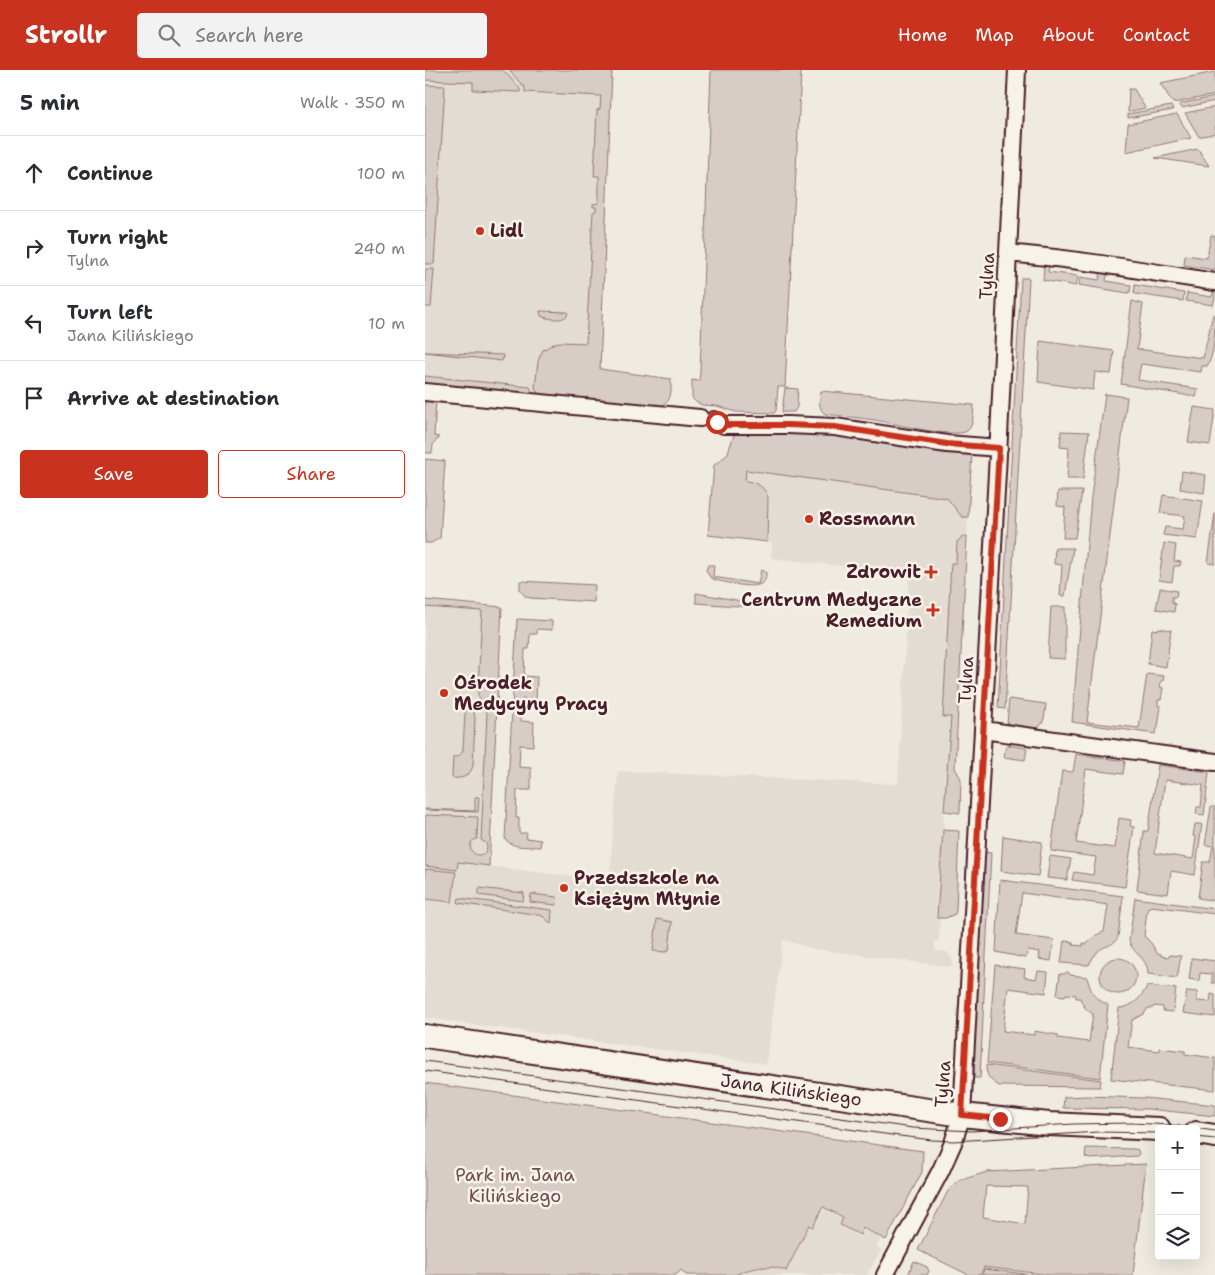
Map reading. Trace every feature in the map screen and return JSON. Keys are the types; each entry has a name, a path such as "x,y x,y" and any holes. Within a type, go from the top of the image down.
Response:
{"street":[{"name":"Tylna","path":"885,1275 941,1170 953,1143 962,1115 999,448 1017,70"},
{"path":"1008,253 1215,282"},
{"path":"425,392 707,419 724,425 835,427 947,444 999,448"},
{"path":"983,730 1215,762"},
{"name":"Jana Kilińskiego","path":"425,1036 962,1115 1049,1124 1155,1130"},
{"path":"1200,1134 1215,1136"}],"shaded area":[{"path":"425,70 612,70 600,369 594,403 425,387"},
{"path":"745,470 969,497 937,918 940,918 939,941 935,941 935,950 947,952 952,958 952,967 814,949 783,940 766,1064 425,1018 425,600 502,607 489,866 609,881 618,771 898,784 909,574 771,558 772,543 767,542 768,497 759,485 752,481 744,481"},
{"path":"825,1209 842,1218 838,1225 860,1237 864,1230 881,1238 877,1247 881,1250 867,1275 735,1275 760,1267 786,1270 810,1226 814,1228"}],"green space":[{"path":"425,70 503,70 520,89 520,92 473,90 473,82 425,80"},
{"path":"509,70 612,70 600,369 671,379 670,396 662,406 657,408 540,398 535,387 538,362 543,350 560,342 586,343 593,212 596,211 596,207 593,207 593,204 599,203 599,176 594,176 597,110 600,109 601,96 525,92 525,88"},
{"path":"711,70 801,70 785,387 778,387 776,411 774,413 736,412 717,406 702,405 692,398 692,380 699,381 700,373"},
{"path":"1215,72 1215,95 1173,103 1160,83"},
{"path":"425,85 445,86 434,264 425,264"},
{"path":"1129,89 1134,89 1145,108 1128,112"},
{"path":"1215,97 1215,101 1182,108 1179,104"},
{"path":"1171,106 1173,110 1128,118 1128,114"},
{"path":"1215,107 1215,133 1199,137 1185,113"},
{"path":"1177,114 1191,138 1126,152 1128,124"},
{"path":"1198,149 1209,166 1155,158"},
{"path":"1211,235 1215,236 1215,270 1184,265 1185,255 1207,258"},
{"path":"1044,266 1049,267 1048,272 1078,276 1076,286 1043,280"},
{"path":"425,269 434,269 431,307 425,307"},
{"path":"1101,273 1107,274 1106,281 1131,285 1130,292 1079,285 1080,277 1099,280"},
{"path":"1021,278 1029,278 1005,709 998,708"},
{"path":"1135,285 1184,293 1183,301 1136,294 1134,293"},
{"path":"1214,289 1215,298 1213,305 1186,301 1187,293 1212,297"},
{"path":"1132,301 1143,304 1137,349 1203,358 1213,314 1215,315 1212,355 1207,366 1202,366 1201,372 1141,364 1138,380 1198,389 1196,397 1121,384"},
{"path":"540,311 568,312 564,318 554,319 541,316"},
{"path":"1040,341 1114,351 1111,374 1095,372 1093,390 1038,382"},
{"path":"425,352 503,355 502,361"},
{"path":"425,376 530,387 534,398 425,387"},
{"path":"785,388 798,389 797,407 794,412 782,412"},
{"path":"821,391 974,405 973,419 967,431 950,433 923,430 875,420 825,414 820,406"},
{"path":"1105,394 1127,397 1087,722 1139,728 1147,674 1164,676 1160,687 1163,688 1161,700 1158,700 1158,706 1161,706 1155,734 1072,722 1091,497"},
{"path":"425,397 436,398 434,436 439,437 439,439 434,443 432,453 425,453"},
{"path":"1194,407 1215,410 1210,445 1188,442"},
{"path":"1061,431 1089,432 1083,479 1067,479 1069,448 1060,447"},
{"path":"820,434 972,453 968,517 962,517 947,498 746,470 745,481 759,485 768,497 767,542 708,535 714,465 727,455 734,435"},
{"path":"425,459 445,461 440,538 431,543 425,543"},
{"path":"1182,471 1206,475 1204,493 1180,489"},
{"path":"1058,491 1082,491 1075,538 1063,538 1065,507 1057,506"},
{"path":"1163,495 1203,501 1197,539 1163,535 1165,527 1183,529 1185,516 1160,513"},
{"path":"1215,513 1215,564 1208,563"},
{"path":"962,537 967,537 955,768 961,779 960,813 944,811 951,717 943,717 951,563 956,563 957,542"},
{"path":"1164,543 1176,545 1174,561 1181,562 1180,566 1174,566 1172,582 1159,580"},
{"path":"1055,548 1073,548 1065,596 1060,596 1062,565 1054,564"},
{"path":"708,565 714,565 713,577 758,584 761,570 766,572 766,578 762,583 753,586 715,580 710,577 706,570"},
{"path":"520,581 595,585 594,602 530,598 525,596 520,590"},
{"path":"1160,588 1177,591 1176,597 1172,597 1172,603 1175,604 1174,612 1156,609"},
{"path":"696,593 747,602 751,607 696,603"},
{"path":"425,600 502,607 489,866 458,862 457,870 425,866 425,815 478,817 477,839 472,842 470,848 479,855 485,853 486,843 481,840 487,714 478,695 482,611 425,607"},
{"path":"1051,607 1065,607 1065,659 1048,658"},
{"path":"517,619 552,621 552,630 537,629 537,634 530,634 529,649 525,649 524,676 537,677 536,700 522,699 521,721 534,722 533,746 520,745 519,767 531,768 531,790 517,790 516,818 519,818 519,833 527,833 526,838 541,840 540,847 516,846 505,839"},
{"path":"1158,628 1171,630 1166,667 1148,664 1152,629 1157,630"},
{"path":"466,696 475,718 473,766 465,776 452,778 453,757 459,756 463,750"},
{"path":"1009,699 1046,704 1042,724 1037,728 1007,724"},
{"path":"1006,745 1027,748 1025,760 1004,757"},
{"path":"1076,754 1125,761 1123,774 1086,769 1076,843 1115,848 1119,818 1131,820 1130,826 1134,827 1125,887 1072,880 1074,872 1093,875 1096,857 1051,851 1062,771 1073,772"},
{"path":"1158,765 1209,772 1204,815 1196,814 1197,807 1201,807 1203,785 1165,780 1155,853 1193,859 1196,837 1193,836 1195,824 1202,824 1195,875 1171,871 1168,894 1137,890 1144,831 1148,831"},
{"path":"475,797 479,797 478,812 425,810 475,811"},
{"path":"1211,807 1215,807 1215,901 1198,898 1203,862 1210,862 1213,846 1205,845"},
{"path":"943,830 959,831 956,910 955,914 946,918 937,918"},
{"path":"1003,836 1042,842 1038,876 1001,871"},
{"path":"984,852 991,853 980,1078 974,1078 975,1009"},
{"path":"1050,856 1071,859 1067,880 1047,878"},
{"path":"425,869 456,872 452,902 425,899"},
{"path":"1000,880 1123,896 1118,937 1114,943 1098,951 1089,965 1061,963 1064,941 1073,942 1073,945 1083,946 1083,943 1087,944 1094,936 1104,932 1108,905 1022,893 1016,935 1054,940 1051,961 1039,959 1040,952 1028,950 1026,958 996,952"},
{"path":"479,888 524,893 523,901 479,895"},
{"path":"531,894 557,897 556,905 530,902"},
{"path":"459,898 552,910 551,924 540,915 458,903"},
{"path":"1135,898 1215,909 1215,914 1151,906 1147,910 1144,936 1161,956 1181,956 1177,978 1148,974 1146,964 1131,946 1129,941"},
{"path":"657,919 672,922 669,950 666,952 653,951"},
{"path":"1118,958 1131,963 1136,976 1131,989 1118,994 1105,989 1100,976 1105,963"},
{"path":"1192,958 1215,961 1215,983 1212,983 1212,974 1200,973 1199,981 1189,979"},
{"path":"995,965 1025,969 1024,977 1036,979 1038,971 1048,972 1046,993 1008,988 1003,1031 1034,1035 1034,1031 1058,1035 1058,1038 1089,1042 1093,1014 1088,1011 1080,998 1076,998 1076,995 1057,995 1060,974 1068,972 1070,975 1087,977 1094,994 1108,1005 1100,1078 987,1063"},
{"path":"1147,986 1176,989 1173,1012 1163,1011 1163,1007 1154,1006 1153,1008 1148,1008 1144,1014 1132,1020 1128,1047 1159,1051 1159,1048 1185,1051 1185,1054 1215,1058 1215,1090 1111,1079 1119,1008 1129,1006 1136,1001"},
{"path":"1187,991 1197,992 1197,1001 1210,1002 1211,994 1215,995 1215,1017 1183,1013"},
{"path":"986,1065 1101,1080 1100,1087 999,1086 989,1077"},
{"name":"Park im. Jana Kilińskiego","path":"425,1083 923,1151 922,1172 886,1240 863,1228 860,1235 840,1225 843,1217 823,1207 813,1227 809,1225 786,1271 768,1267 747,1270 735,1275 686,1275 681,1270 676,1275 425,1275"},
{"path":"1064,1097 1144,1098 1215,1105 1215,1116 1148,1109 1063,1108"},
{"path":"1086,1148 1135,1149 1138,1150 1139,1154 1137,1156 1090,1159 1085,1157"},
{"path":"1146,1164 1133,1275 1051,1275 984,1267 980,1275 969,1275 918,1250 948,1191 958,1181 987,1172","holes":["986,1186 1028,1187 1025,1224 983,1217"]},
{"path":"914,1261 927,1267 929,1271 927,1275 908,1275"},
{"path":"984,1269 1033,1275 982,1275"}],"tram line":[{"path":"425,1061 913,1128 972,1131 1073,1124 1132,1123 1172,1125 1215,1131"},
{"path":"425,1071 932,1140 954,1141 1098,1132 1155,1133"},
{"path":"1200,1137 1215,1139"}],"place":[{"name":"Lidl","path":"480,231"},
{"name":"Rossmann","path":"809,519"},
{"name":"Zdrowit","path":"931,572"},
{"name":"Centrum Medyczne Remedium","path":"933,610"},
{"name":"Ośrodek Medycyny Pracy","path":"444,693"},
{"name":"Przedszkole na Księżym Młynie","path":"564,888"}],"route":[{"path":"717,422 724,425 835,427 947,444 999,448 962,1115 1000,1119"}]}
